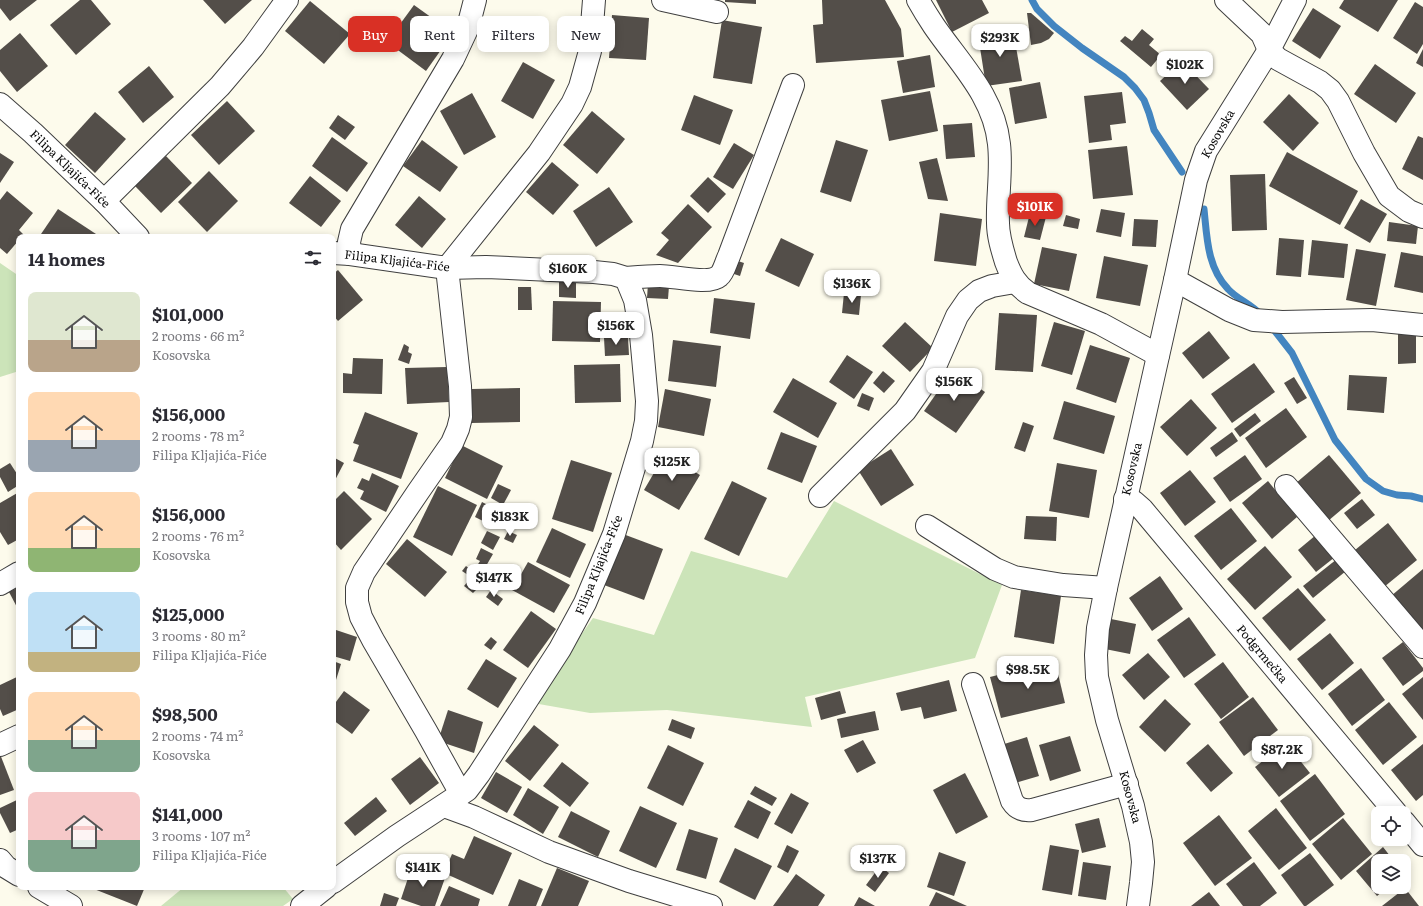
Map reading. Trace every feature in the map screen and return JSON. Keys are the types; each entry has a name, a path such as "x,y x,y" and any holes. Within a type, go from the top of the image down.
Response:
{"street":[{"path":"104,201 220,86 253,47 287,0"},
{"path":"341,253 348,242 352,229 453,59 468,27 475,0"},
{"path":"594,0 590,51 580,86 572,104 539,153 447,268 460,386 461,417 458,429 452,443 364,572 357,588 357,602 361,617 373,640 426,731 452,800 474,817 549,852 629,881 711,906"},
{"path":"663,0 717,12"},
{"path":"918,0 934,26 972,76 983,94 996,128 999,144 1001,175 998,224 1001,246 1015,282 1021,289 1028,293 1101,324 1158,355"},
{"path":"1226,0 1262,34 1269,50 1278,59 1320,82 1330,90 1338,101 1364,153 1389,196 1409,211 1423,217"},
{"name":"Kosovska","path":"1138,906 1143,862 1141,842 1133,806 1107,720 1097,677 1096,655 1098,628 1125,499 1175,280 1196,180 1201,164 1206,151 1269,50 1295,0"},
{"path":"626,278 662,276 704,280 718,277 722,272 729,256 793,84"},
{"name":"Filipa Kljajića-Fiće","path":"0,104 33,133 104,201 135,234"},
{"name":"Filipa Kljajića-Fiće","path":"336,880 397,836 467,790 480,774 560,649 585,604 614,534 642,441 646,422 647,401 641,335 635,300 626,278 613,274 594,272 486,267 447,268 341,253"},
{"path":"1175,280 1229,310 1254,320 1282,322 1372,320 1423,325"},
{"path":"820,496 905,411 933,371 957,316 968,300 979,291 992,286 1015,282"},
{"path":"1286,486 1423,647"},
{"name":"Podgrmečka","path":"1125,499 1134,502 1142,509 1390,806"},
{"path":"927,526 995,569 1014,577 1063,585 1106,588"},
{"path":"0,584 16,575"},
{"path":"973,684 1012,801 1016,806 1024,811 1032,810 1127,784"},
{"path":"0,745 16,737"},
{"path":"1411,830 1423,845"},
{"path":"44,890 71,906"},
{"path":"302,906 322,890"}],"green space":[{"path":"0,263 16,274 16,372 0,377"},
{"path":"834,501 1002,585 975,658 805,697 812,727 667,710 590,713 533,703 593,618 654,635 691,551 787,578"},
{"path":"180,890 286,890 293,899 283,906 161,906"}],"building":[{"path":"0,0 37,0 10,21 0,8"},
{"path":"80,0 91,0 111,24 76,55 50,25"},
{"path":"203,0 252,0 225,24"},
{"path":"725,0 756,0 756,4 725,2"},
{"path":"822,0 885,0 901,29 904,57 816,63 813,25 823,24"},
{"path":"936,0 982,0 989,13 952,32"},
{"path":"1344,0 1398,0 1378,32 1339,8"},
{"path":"310,1 348,32 348,36 324,64 285,31"},
{"path":"1415,2 1423,7 1423,44 1417,54 1393,38"},
{"path":"414,5 429,16 410,16 410,52 440,52 426,71 400,52 402,52 402,21"},
{"path":"1313,8 1341,26 1320,59 1292,41"},
{"path":"1027,13 1031,13 1054,33 1049,39 1041,43 1031,45"},
{"path":"612,15 649,18 646,60 609,58 609,52 615,52 615,16"},
{"path":"722,20 762,27 752,84 713,78"},
{"path":"1142,29 1154,39 1149,45 1161,55 1151,67 1120,41 1125,36 1132,41"},
{"path":"1013,30 1022,81 986,86 978,35"},
{"path":"20,33 48,66 17,92 0,71 0,50"},
{"path":"1423,49 1423,67 1416,63"},
{"path":"930,55 935,87 903,93 897,61"},
{"path":"1182,61 1209,89 1187,110 1160,81"},
{"path":"523,62 555,80 533,119 501,101"},
{"path":"1375,64 1416,93 1396,123 1354,94"},
{"path":"149,66 174,97 143,123 118,92"},
{"path":"1040,82 1047,118 1015,124 1009,88"},
{"path":"930,91 938,131 889,141 881,100"},
{"path":"1122,92 1126,123 1110,125 1112,140 1089,143 1084,96"},
{"path":"472,93 496,137 464,155 440,111"},
{"path":"1289,94 1319,123 1293,151 1263,122"},
{"path":"694,95 733,110 720,145 681,130"},
{"path":"227,101 255,131 219,165 191,135"},
{"path":"592,111 625,139 597,174 563,145"},
{"path":"95,112 126,139 95,173 65,145"},
{"path":"338,115 355,127 345,140 329,128"},
{"path":"972,123 975,157 946,159 943,125"},
{"path":"1418,136 1423,138 1423,180 1402,169"},
{"path":"332,137 368,163 347,192 312,166"},
{"path":"422,140 458,167 440,192 403,166"},
{"path":"836,140 868,150 851,202 820,192"},
{"path":"734,143 754,155 733,189 713,177"},
{"path":"1127,146 1133,195 1093,199 1088,150"},
{"path":"1287,152 1358,191 1340,225 1269,186"},
{"path":"0,153 14,162 0,183"},
{"path":"166,156 192,183 161,213 135,186"},
{"path":"937,158 948,201 928,199 919,162"},
{"path":"552,162 579,185 553,215 526,192"},
{"path":"209,171 238,201 207,232 178,202"},
{"path":"1265,174 1267,230 1232,231 1230,175"},
{"path":"310,176 341,201 321,227 289,203"},
{"path":"708,177 726,194 708,213 690,196"},
{"path":"609,187 633,222 596,247 573,211"},
{"path":"7,191 33,213 19,230 23,234 16,234 16,244 7,254 0,248 0,200"},
{"path":"419,196 446,219 422,248 395,225"},
{"path":"1361,199 1387,214 1370,243 1344,228"},
{"path":"688,204 712,227 678,263 656,255 669,240 661,233"},
{"path":"58,209 96,234 41,234"},
{"path":"1101,209 1125,213 1121,237 1096,232"},
{"path":"940,213 982,219 976,266 934,261"},
{"path":"1030,213 1046,217 1040,240 1024,237"},
{"path":"1066,215 1080,219 1078,229 1063,226"},
{"path":"1134,219 1158,220 1156,247 1132,246"},
{"path":"1389,222 1418,226 1416,244 1387,241"},
{"path":"781,238 814,254 799,287 765,271"},
{"path":"1279,238 1304,240 1301,277 1276,275"},
{"path":"1312,240 1348,244 1344,278 1308,275"},
{"path":"1042,247 1077,254 1069,291 1034,284"},
{"path":"1356,249 1386,254 1376,306 1346,300"},
{"path":"1401,252 1423,256 1423,293 1394,287"},
{"path":"1104,256 1148,265 1140,306 1096,298"},
{"path":"735,260 744,263 740,276 731,273"},
{"path":"338,270 363,300 338,321 336,319 336,272"},
{"path":"559,280 576,281 576,298 559,297"},
{"path":"648,284 669,286 668,299 647,298"},
{"path":"518,287 531,287 532,310 518,310"},
{"path":"844,293 861,295 859,315 842,313"},
{"path":"714,298 755,303 750,339 710,333"},
{"path":"553,301 601,302 600,342 552,341"},
{"path":"999,313 1037,315 1033,372 995,370"},
{"path":"905,322 933,348 910,372 882,346"},
{"path":"1054,322 1085,331 1072,375 1041,366"},
{"path":"1209,331 1230,358 1203,379 1182,353"},
{"path":"1398,333 1416,333 1416,363 1398,364"},
{"path":"628,337 629,355 605,356 604,338"},
{"path":"673,340 721,346 716,387 668,381"},
{"path":"404,344 409,347 408,352 412,354 409,364 398,360"},
{"path":"1090,345 1130,358 1116,403 1076,389"},
{"path":"847,355 873,372 854,399 829,382"},
{"path":"353,358 383,359 382,394 343,393 343,373 352,374"},
{"path":"1254,363 1275,392 1232,423 1211,394"},
{"path":"620,364 621,402 575,403 574,365"},
{"path":"447,367 449,402 407,404 405,368"},
{"path":"953,370 985,392 956,433 924,411"},
{"path":"883,371 895,381 884,393 873,383"},
{"path":"1349,375 1387,377 1384,413 1347,410"},
{"path":"1294,377 1307,398 1297,404 1284,383"},
{"path":"793,378 837,403 818,438 773,412"},
{"path":"520,388 520,422 471,423 471,389"},
{"path":"665,389 711,399 704,436 658,427"},
{"path":"862,393 874,398 869,411 857,406"},
{"path":"1191,399 1217,428 1187,456 1160,427"},
{"path":"1064,401 1115,416 1104,454 1053,439"},
{"path":"1286,408 1307,437 1266,468 1245,438"},
{"path":"365,412 418,433 401,479 353,461 359,445 353,443"},
{"path":"1255,413 1261,421 1240,437 1234,429"},
{"path":"1023,422 1034,426 1025,452 1014,448"},
{"path":"781,432 817,446 802,483 767,469"},
{"path":"1232,432 1238,441 1216,457 1210,448"},
{"path":"461,445 503,466 487,499 445,478"},
{"path":"891,449 914,485 881,506 858,470"},
{"path":"665,454 700,475 679,510 644,490"},
{"path":"1245,455 1262,479 1230,502 1213,478"},
{"path":"1329,455 1361,493 1328,521 1296,483"},
{"path":"336,459 344,463 336,478"},
{"path":"571,460 612,473 593,532 552,519"},
{"path":"10,463 16,472 16,487 8,492 0,477 0,469"},
{"path":"1057,463 1097,470 1089,518 1049,511"},
{"path":"1190,470 1216,502 1185,526 1160,493"},
{"path":"372,473 399,486 386,512 360,499 364,491 357,488 362,478 369,481"},
{"path":"732,481 767,498 739,556 704,539"},
{"path":"1268,481 1297,517 1272,539 1242,503"},
{"path":"498,484 511,490 503,505 491,498"},
{"path":"438,486 477,505 452,556 413,537"},
{"path":"344,491 372,519 341,550 336,544 336,499"},
{"path":"16,494 16,541 8,545 0,532 0,503"},
{"path":"1362,499 1375,515 1357,529 1344,513"},
{"path":"482,502 507,515 504,522 498,519 495,527 475,517"},
{"path":"1231,508 1257,541 1221,570 1194,536"},
{"path":"1026,516 1057,517 1056,541 1024,539"},
{"path":"1388,523 1417,560 1384,587 1355,550"},
{"path":"552,528 586,544 570,578 536,562"},
{"path":"487,531 500,537 493,550 481,543"},
{"path":"508,531 517,535 513,543 504,539"},
{"path":"623,534 663,549 644,600 604,585"},
{"path":"1316,535 1335,557 1316,572 1298,550"},
{"path":"407,539 447,572 425,597 386,564"},
{"path":"1265,546 1292,577 1255,610 1227,579"},
{"path":"481,548 493,554 482,573 475,569 480,561 476,559"},
{"path":"1337,559 1346,571 1313,598 1303,586"},
{"path":"528,562 570,585 554,613 512,590"},
{"path":"466,566 480,577 477,581 462,571"},
{"path":"1423,569 1423,633 1391,596"},
{"path":"501,574 507,578 498,590 492,586"},
{"path":"1160,576 1183,609 1152,631 1129,598"},
{"path":"470,579 479,587 473,593 464,586"},
{"path":"16,588 16,605 9,592"},
{"path":"1298,588 1326,620 1290,651 1262,618"},
{"path":"491,590 503,599 498,606 486,597"},
{"path":"1021,590 1061,596 1054,644 1014,637"},
{"path":"531,611 556,629 528,668 503,650"},
{"path":"1189,617 1216,655 1184,678 1157,640"},
{"path":"1111,619 1136,624 1130,654 1105,649"},
{"path":"336,630 357,637 350,661 336,657"},
{"path":"1330,633 1354,663 1322,690 1297,659"},
{"path":"491,637 497,642 491,650 484,645"},
{"path":"1403,642 1423,668 1423,671 1403,686 1382,658"},
{"path":"1148,653 1170,677 1144,700 1122,675"},
{"path":"486,659 517,678 498,708 467,689"},
{"path":"1055,661 1065,703 1001,718 990,677"},
{"path":"336,662 341,664 336,680"},
{"path":"1223,662 1249,697 1221,719 1194,684"},
{"path":"1361,668 1385,700 1352,726 1328,694"},
{"path":"16,677 16,710 3,716 0,709 0,685"},
{"path":"1423,677 1423,720 1402,694"},
{"path":"949,680 957,711 924,719 921,707 901,711 896,693"},
{"path":"344,691 370,710 352,734 336,722 336,702"},
{"path":"840,691 846,713 821,720 815,698"},
{"path":"1253,697 1278,730 1244,756 1219,722"},
{"path":"1165,699 1191,724 1165,752 1139,727"},
{"path":"1389,702 1417,737 1383,765 1355,730"},
{"path":"448,710 483,722 474,753 438,741"},
{"path":"875,711 879,730 841,738 837,719"},
{"path":"672,719 695,728 691,739 668,730"},
{"path":"534,725 559,745 530,781 505,761"},
{"path":"1070,736 1081,771 1050,781 1039,745"},
{"path":"1027,737 1039,776 1012,784 1001,745"},
{"path":"863,740 876,763 857,773 844,750"},
{"path":"1286,743 1310,773 1279,797 1255,767"},
{"path":"1208,744 1233,773 1211,792 1186,763"},
{"path":"1423,744 1423,795 1416,801 1391,770"},
{"path":"668,745 704,763 683,806 647,788"},
{"path":"0,754 14,790 0,795"},
{"path":"420,757 439,783 410,805 391,779"},
{"path":"562,762 589,783 570,807 543,786"},
{"path":"496,772 522,787 507,813 481,798"},
{"path":"965,773 988,817 956,834 933,790"},
{"path":"1315,774 1345,814 1310,841 1280,801"},
{"path":"755,786 777,798 772,806 750,794"},
{"path":"528,788 559,807 543,834 513,815"},
{"path":"791,793 809,803 792,834 774,824"},
{"path":"376,797 387,811 355,836 344,823"},
{"path":"16,800 16,830 10,833 0,813 0,808"},
{"path":"748,800 771,812 758,839 734,827"},
{"path":"640,806 677,823 656,868 619,851"},
{"path":"1276,808 1307,848 1279,870 1248,831"},
{"path":"571,811 610,831 598,857 558,837"},
{"path":"1219,815 1252,858 1215,886 1183,843"},
{"path":"1099,818 1106,847 1082,853 1075,824"},
{"path":"1343,818 1372,854 1341,880 1312,844"},
{"path":"689,829 718,838 706,879 676,870"},
{"path":"474,836 512,853 493,895 444,873 452,854 464,859"},
{"path":"787,845 799,851 788,873 777,867"},
{"path":"1050,845 1079,850 1072,895 1042,890"},
{"path":"1383,847 1388,854 1375,854"},
{"path":"735,848 772,866 755,900 719,882"},
{"path":"939,852 966,862 954,896 927,887"},
{"path":"1310,853 1334,885 1304,906 1281,875"},
{"path":"1371,858 1371,889 1356,871"},
{"path":"1083,862 1111,866 1106,900 1078,896"},
{"path":"1254,862 1277,893 1260,906 1243,906 1226,884"},
{"path":"412,866 445,878 435,906 421,906 401,899"},
{"path":"880,866 889,873 875,892 866,885"},
{"path":"557,868 589,881 578,906 541,906"},
{"path":"796,874 825,895 818,906 773,906"},
{"path":"519,879 543,889 536,906 508,906"},
{"path":"449,886 480,899 478,906 440,906"},
{"path":"97,890 144,890 137,906"},
{"path":"936,892 967,906 929,906"},
{"path":"1209,892 1220,906 1191,906"},
{"path":"384,893 399,898 396,906 380,906"},
{"path":"1397,894 1410,894 1419,906 1382,906"},
{"path":"859,897 875,906 854,906"}],"waterway":[{"path":"1032,0 1037,9 1054,26 1082,48 1124,77 1135,88 1144,100 1154,130 1182,172"},
{"path":"1204,209 1207,241 1216,271 1221,280 1232,293 1260,314"},
{"path":"1271,326 1292,353 1335,440 1366,479 1383,491 1423,499"}]}
